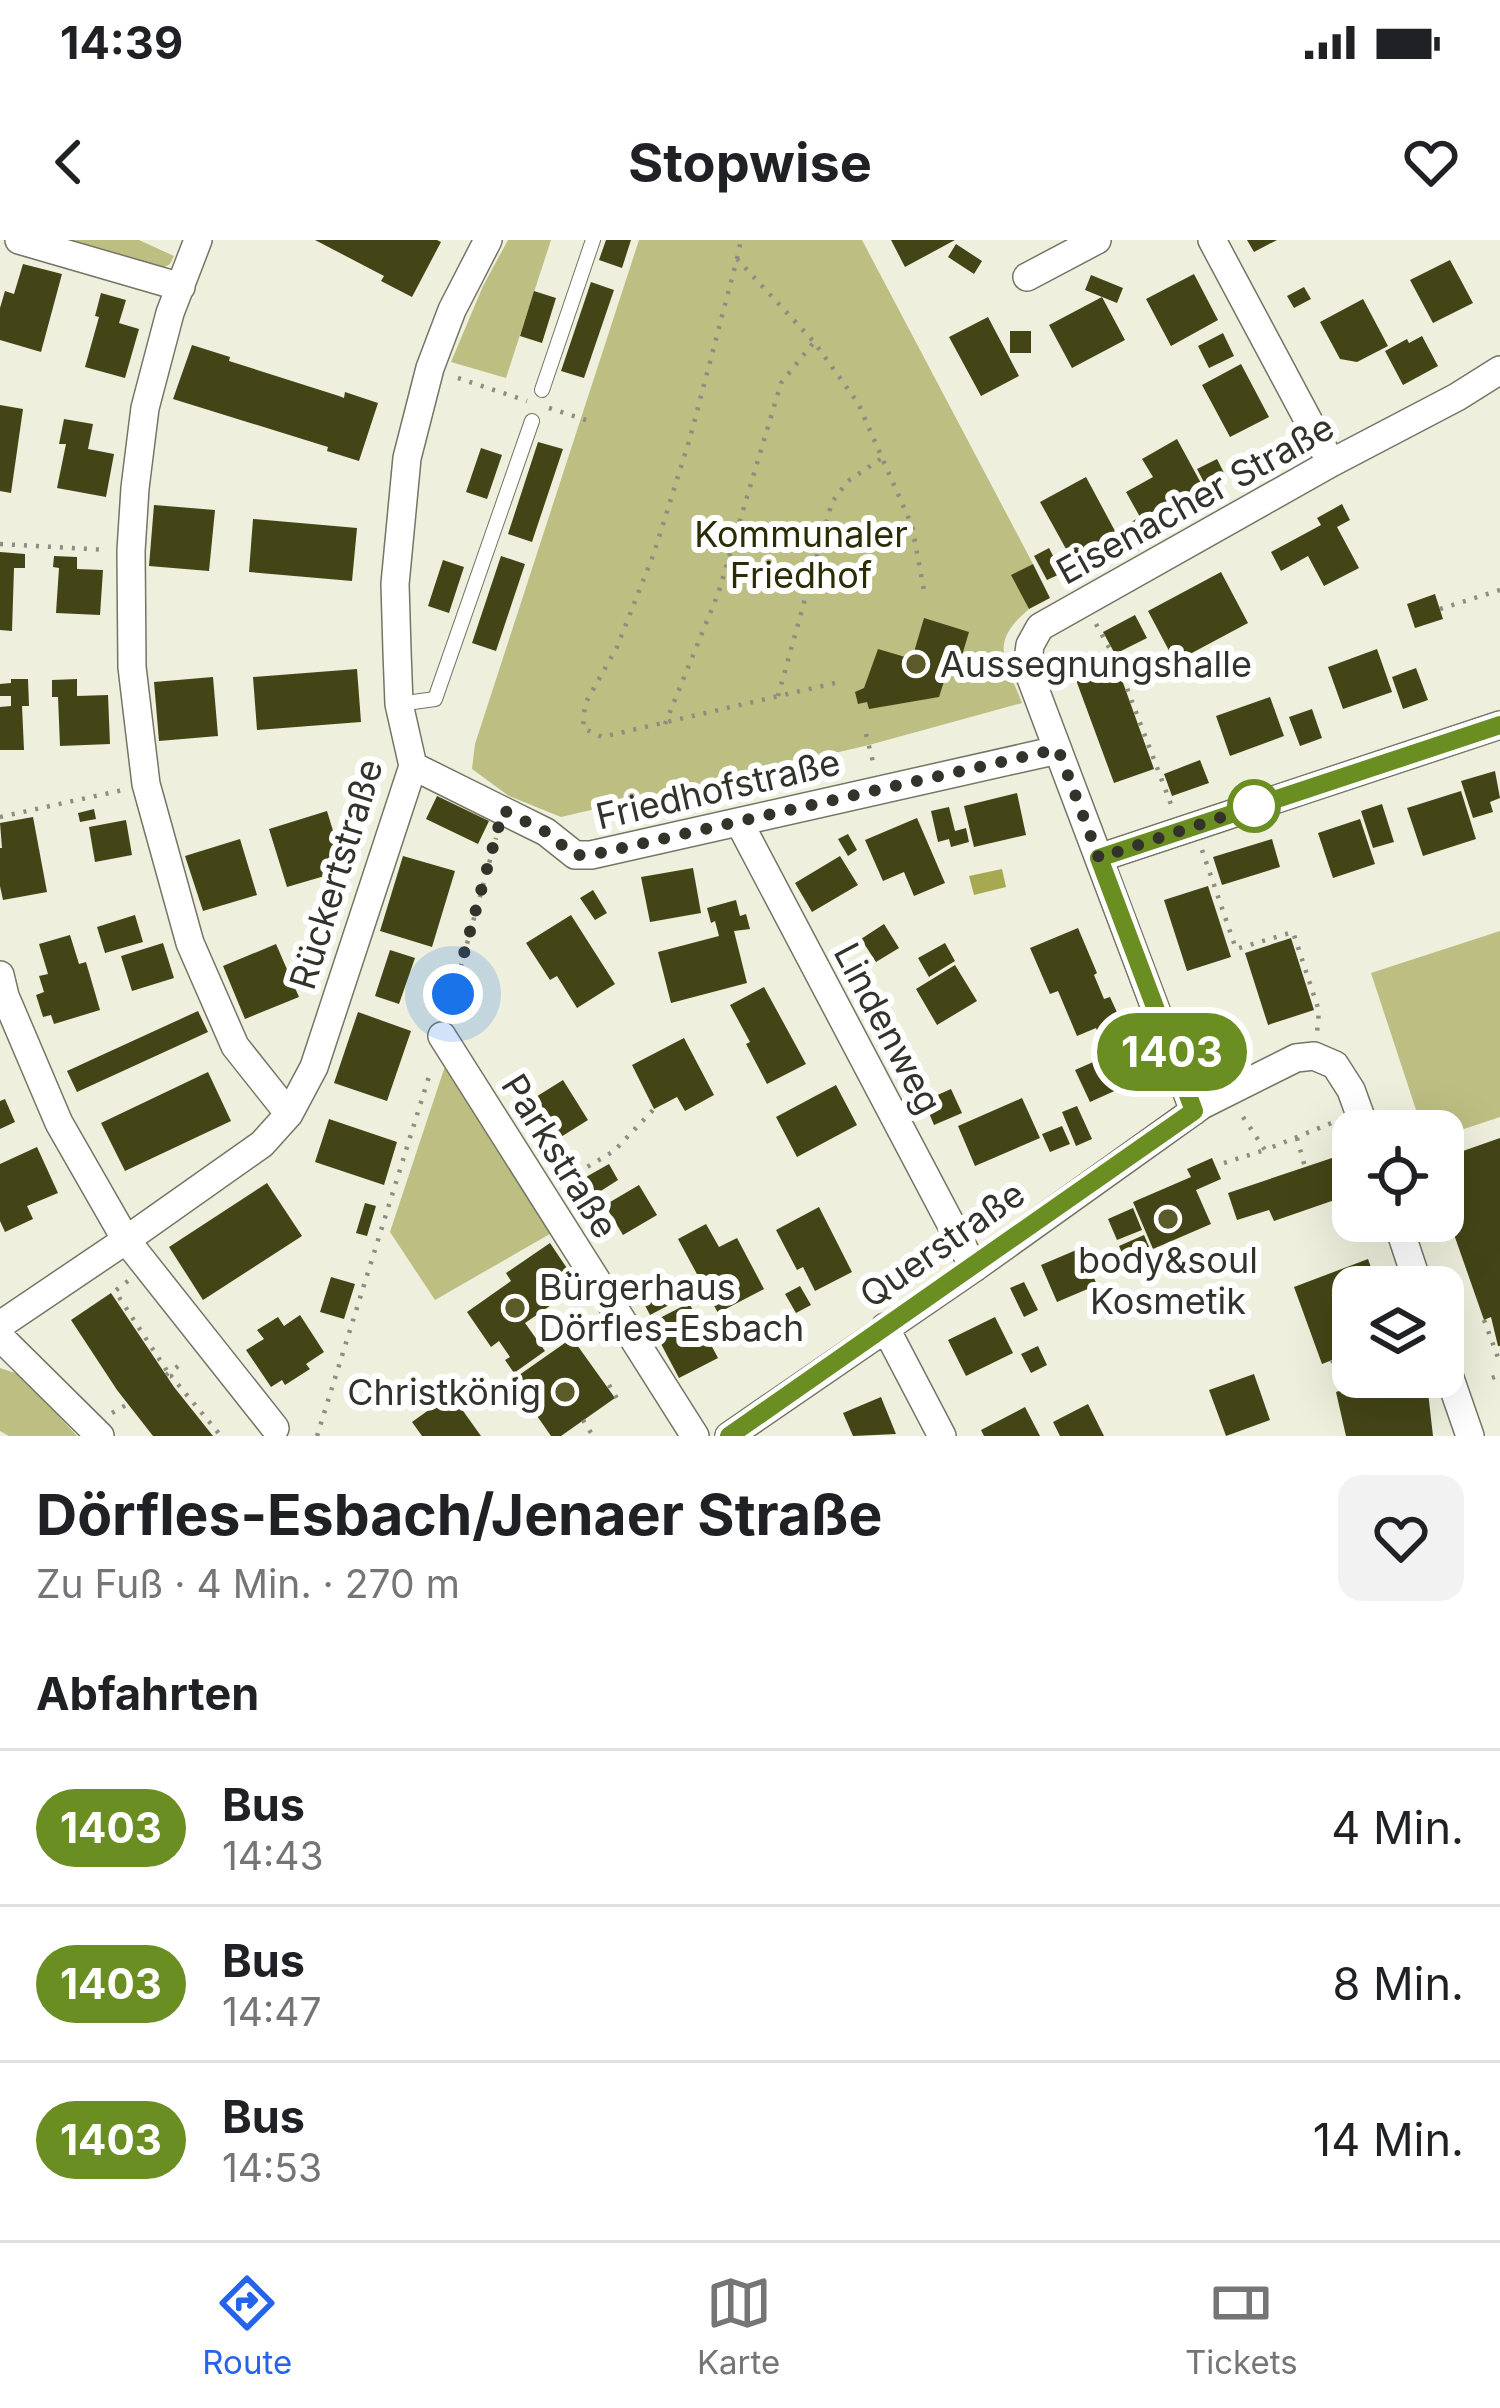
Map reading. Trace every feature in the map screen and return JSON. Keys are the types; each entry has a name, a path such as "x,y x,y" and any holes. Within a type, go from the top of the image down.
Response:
{"street":[{"path":"19,240 181,287"},
{"path":"198,240 170,313 145,408 131,551 132,667 146,784 190,943 236,1046 290,1114"},
{"name":"Rückertstraße","path":"0,1324 262,1144 290,1114 314,1067 413,766 400,704 395,584 407,458 430,368 452,310 488,240"},
{"path":"1028,277 1097,240"},
{"path":"1212,240 1330,463"},
{"name":"Eisenacher Straße","path":"1058,749 1027,668 1030,645 1040,627 1500,370"},
{"path":"1099,858 1500,725"},
{"path":"1058,749 1194,1111"},
{"name":"Friedhofstraße","path":"413,766 546,832 574,855 591,855 1058,749"},
{"name":"Lindenweg","path":"739,823 974,1268"},
{"path":"0,975 59,1123 127,1240 275,1428"},
{"name":"Parkstraße","path":"442,1036 694,1436"},
{"path":"1314,1056 1335,1064 1359,1110"},
{"name":"Querstraße","path":"730,1436 1194,1111 1296,1058 1314,1056"},
{"path":"885,1327 942,1436"},
{"path":"0,1336 100,1436"},
{"path":"1457,1398 1470,1436"}],"lane":[{"path":"542,390 593,240"},
{"path":"400,704 435,699 532,421"}],"path":[{"path":"741,240 690,438 654,553 617,646 585,704 583,728 602,737 835,683"},
{"path":"737,259 814,342 858,403 912,526 925,596"},
{"path":"665,724 718,594 781,383 814,342"},
{"path":"430,368 589,421"},
{"path":"778,697 832,502 848,481 882,458"},
{"path":"0,544 131,551"},
{"path":"1440,609 1500,590"},
{"path":"1084,602 1117,662 1236,950 1293,932 1319,1011 1314,1056"},
{"path":"0,817 146,784"},
{"path":"317,1436 442,1036 503,810"},
{"path":"1227,1092 1265,1150"},
{"path":"542,1195 614,1150 655,1109"},
{"path":"1224,1163 1332,1129"},
{"path":"1297,1138 1305,1166"},
{"path":"146,1266 115,1291 166,1376"},
{"path":"1484,1320 1500,1363"},
{"path":"166,1376 173,1370"},
{"path":"166,1376 171,1376 221,1436"},
{"path":"609,1384 621,1406"},
{"path":"583,1420 593,1436"}],"green space":[{"path":"62,240 139,240 174,256 163,268"},
{"path":"508,240 551,240 506,378 451,362"},
{"name":"Kommunaler Friedhof","path":"639,240 862,240 1033,564 1012,575 1029,609 1004,643 1006,663 1022,703 869,745 561,817 509,796 472,769 475,744"},
{"path":"1500,931 1500,1117 1464,1129 1464,1110 1416,1110 1371,973"},
{"path":"447,1060 555,1231 435,1300 390,1232"},
{"path":"0,1368 21,1375 77,1436 9,1436 0,1431"}],"shaded area":[{"path":"1002,869 1006,887 974,895 969,876"}],"building":[{"path":"315,240 441,242 412,297 381,281 384,276"},
{"path":"606,240 631,240 622,268 599,260"},
{"path":"891,240 955,240 905,267"},
{"path":"1247,240 1277,240 1254,252"},
{"path":"956,244 982,261 974,274 948,257"},
{"path":"1450,260 1473,303 1433,323 1410,280"},
{"path":"23,264 62,274 41,352 0,340 5,291 14,294"},
{"path":"1194,274 1218,320 1171,346 1146,299"},
{"path":"1091,275 1123,288 1117,303 1085,290"},
{"path":"591,282 614,290 584,378 561,371"},
{"path":"1304,287 1311,299 1294,308 1287,296"},
{"path":"534,291 556,298 542,343 520,336"},
{"path":"101,293 126,300 119,323 139,329 125,378 85,367"},
{"path":"1102,297 1125,340 1072,368 1049,325"},
{"path":"1363,299 1388,346 1357,362 1340,359 1320,322"},
{"path":"988,317 1019,376 981,396 949,337"},
{"path":"1010,331 1031,331 1031,353 1010,353"},
{"path":"1223,333 1234,356 1209,368 1198,346"},
{"path":"1422,336 1438,366 1403,385 1385,351"},
{"path":"192,345 344,398 345,392 378,403 359,461 173,399"},
{"path":"1241,364 1269,417 1230,437 1202,385"},
{"path":"0,405 23,409 11,493 0,491"},
{"path":"64,419 93,424 88,449 114,454 106,497 57,488 66,444 59,444"},
{"path":"1177,439 1202,485 1143,517 1155,541 1128,556 1116,534 1071,558 1040,502 1086,477 1115,531 1140,517 1126,492 1153,477 1142,459"},
{"path":"538,442 563,449 532,542 508,534"},
{"path":"481,448 502,455 487,499 466,492"},
{"path":"1217,459 1227,479 1208,490 1197,469"},
{"path":"1342,504 1350,520 1337,527 1359,568 1324,586 1308,556 1281,571 1271,552 1321,525 1317,518"},
{"path":"154,505 215,510 209,571 149,566"},
{"path":"253,519 357,528 352,581 249,572"},
{"path":"1049,548 1062,573 1047,580 1034,556"},
{"path":"0,552 25,554 25,568 14,568 12,631 0,630"},
{"path":"54,556 77,557 77,569 103,570 100,615 56,613 59,568 53,567"},
{"path":"501,556 525,564 496,651 472,643"},
{"path":"443,560 464,567 449,613 428,606"},
{"path":"1033,564 1050,598 1029,609 1011,575"},
{"path":"1221,572 1248,623 1175,662 1148,611"},
{"path":"1435,594 1443,619 1415,628 1407,604"},
{"path":"1135,615 1147,638 1115,654 1103,632"},
{"name":"Aussegnungshalle","path":"924,618 969,632 957,672 948,669 939,697 869,709 867,702 858,704 855,692 864,688 878,649 912,659"},
{"path":"1377,649 1392,692 1343,709 1328,667"},
{"path":"1117,666 1154,769 1114,783 1076,680"},
{"path":"1416,668 1428,700 1403,709 1392,677"},
{"path":"357,669 361,722 257,730 253,677"},
{"path":"213,677 218,736 159,741 154,682"},
{"path":"11,679 28,679 29,706 22,706 24,750 0,750 0,707 11,706 11,696 0,696 0,684 11,683"},
{"path":"77,679 77,696 108,695 110,744 60,746 58,697 52,697 52,680"},
{"path":"1270,697 1284,736 1230,756 1216,716"},
{"path":"1312,709 1322,738 1300,746 1289,717"},
{"path":"1200,760 1209,783 1172,796 1164,774"},
{"path":"1495,771 1500,798 1490,802 1493,812 1473,818 1461,781"},
{"path":"1461,791 1476,839 1423,856 1407,808"},
{"path":"1017,793 1026,835 974,847 964,806"},
{"path":"437,796 489,821 478,844 426,819"},
{"path":"1382,804 1394,842 1373,848 1361,811"},
{"path":"949,807 955,831 966,828 969,842 951,847 949,839 938,842 931,811"},
{"path":"94,809 96,819 80,822 78,813"},
{"path":"327,811 345,870 287,887 269,829"},
{"path":"33,817 47,892 3,900 0,823"},
{"path":"917,818 945,883 914,896 904,872 883,881 865,840"},
{"path":"1360,819 1375,864 1333,878 1318,833"},
{"path":"126,820 132,855 95,862 89,827"},
{"path":"848,834 857,850 848,856 838,839"},
{"path":"240,839 257,895 203,911 185,856"},
{"path":"1272,839 1280,867 1222,885 1213,857"},
{"path":"403,856 455,871 432,947 380,931"},
{"path":"840,856 858,885 812,912 795,883"},
{"path":"693,868 701,913 650,922 641,877"},
{"path":"1208,886 1231,957 1187,971 1164,900"},
{"path":"593,890 607,913 595,920 580,898"},
{"path":"736,900 750,929 734,931 747,983 671,1003 658,952 719,936 707,908"},
{"path":"135,915 143,942 105,953 97,927"},
{"path":"571,915 615,984 577,1008 557,976 550,980 526,943"},
{"path":"884,924 899,948 876,962 861,939"},
{"path":"1078,928 1104,999 1110,997 1127,1034 1103,1045 1096,1028 1077,1036 1058,991 1050,994 1030,948"},
{"path":"70,935 79,964 86,962 100,1010 54,1024 51,1015 43,1017 36,995 44,992 39,976 48,974 39,944"},
{"path":"1291,938 1314,1010 1268,1025 1245,953"},
{"path":"163,943 174,978 132,991 121,956"},
{"path":"945,943 955,961 929,977 918,958"},
{"path":"276,944 299,997 245,1019 223,966"},
{"path":"390,950 415,958 399,1004 375,996"},
{"path":"955,965 977,1001 937,1025 916,989"},
{"path":"764,987 806,1064 767,1084 730,1005"},
{"path":"198,1011 208,1032 77,1092 67,1071"},
{"path":"358,1012 411,1031 387,1101 334,1083"},
{"path":"684,1038 714,1095 685,1111 677,1097 654,1109 632,1065"},
{"path":"1125,1048 1139,1080 1090,1102 1075,1070"},
{"path":"208,1072 231,1121 125,1171 101,1123"},
{"path":"563,1080 588,1120 540,1150 515,1110"},
{"path":"836,1085 857,1125 797,1157 776,1117"},
{"path":"951,1089 962,1113 934,1125 924,1101"},
{"path":"1022,1098 1040,1138 975,1166 958,1126"},
{"path":"5,1099 15,1122 0,1129 0,1101"},
{"path":"1077,1106 1092,1139 1076,1146 1062,1112"},
{"path":"329,1119 397,1142 384,1185 315,1162"},
{"path":"1062,1126 1070,1144 1050,1152 1042,1134"},
{"path":"1500,1138 1500,1346 1491,1317 1484,1320 1457,1242 1464,1242 1464,1151"},
{"path":"37,1147 58,1193 27,1206 33,1219 5,1232 0,1221 0,1164"},
{"path":"1212,1158 1221,1179 1196,1190 1211,1224 1153,1249 1133,1202 1191,1177 1187,1169"},
{"path":"1332,1158 1332,1201 1274,1221 1269,1210 1237,1220 1228,1193"},
{"path":"609,1164 618,1180 596,1194 586,1177"},
{"path":"267,1183 302,1236 203,1300 169,1247"},
{"path":"639,1185 657,1215 623,1235 605,1205"},
{"path":"365,1203 376,1206 367,1236 356,1233"},
{"path":"819,1207 852,1272 815,1291 803,1267 797,1270 776,1230"},
{"path":"1133,1208 1142,1230 1117,1240 1108,1219"},
{"path":"706,1224 719,1247 737,1238 764,1289 718,1313 678,1239"},
{"path":"1144,1235 1153,1256 1128,1267 1119,1246"},
{"path":"550,1243 579,1286 525,1323 545,1351 514,1373 499,1341 491,1347 467,1312 511,1281 506,1273"},
{"path":"1081,1248 1097,1285 1057,1302 1041,1265"},
{"path":"1332,1273 1332,1360 1322,1364 1294,1287"},
{"path":"331,1277 355,1284 344,1319 320,1312"},
{"path":"659,1281 671,1304 650,1315 638,1292"},
{"path":"1024,1282 1038,1310 1024,1317 1010,1288"},
{"path":"800,1286 811,1305 796,1313 785,1294"},
{"path":"111,1293 213,1436 153,1436 117,1390 71,1320"},
{"path":"689,1303 718,1358 679,1378 650,1323"},
{"path":"300,1315 324,1352 306,1364 310,1369 285,1385 282,1380 271,1387 246,1350 264,1339 257,1330 278,1317 284,1326"},
{"path":"995,1317 1013,1353 966,1376 948,1340"},
{"name":"Christkönig","path":"572,1338 615,1398 561,1436 551,1436 512,1380"},
{"path":"1038,1346 1047,1365 1031,1373 1021,1354"},
{"path":"1254,1374 1270,1420 1226,1436 1209,1390"},
{"path":"451,1394 481,1436 422,1436 412,1422"},
{"path":"881,1397 896,1434 853,1436 843,1413"},
{"path":"1337,1398 1429,1398 1433,1436 1346,1436"},
{"path":"1088,1404 1104,1436 1060,1436 1053,1422"},
{"path":"1025,1407 1040,1436 984,1436 981,1430"}],"bus line":[{"name":"1403","path":"729,1436 1194,1111 1099,858 1500,725"}],"place":[{"name":"Aussegnungshalle","path":"916,664"},
{"name":"body&soul Kosmetik","path":"1168,1219"},
{"name":"Bürgerhaus Dörfles-Esbach","path":"515,1308"},
{"name":"Christkönig","path":"565,1392"}],"route":[{"path":"453,994 503,810 546,832 574,855 591,855 1058,749 1099,858 1270,801 1254,806"}]}
